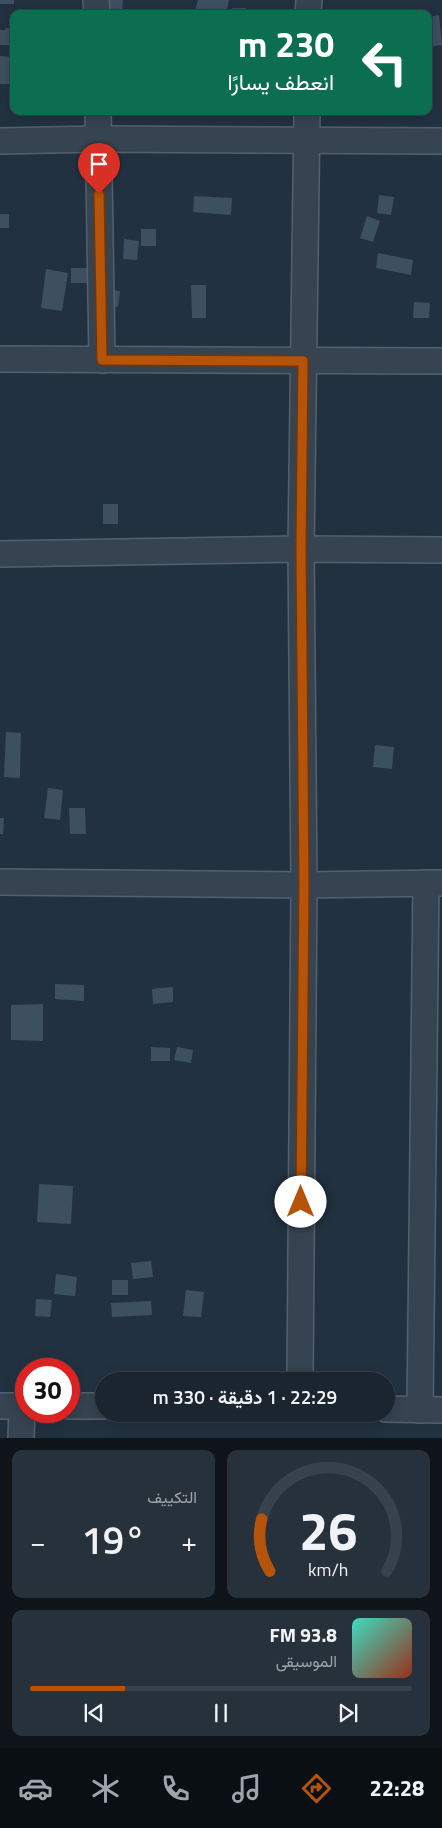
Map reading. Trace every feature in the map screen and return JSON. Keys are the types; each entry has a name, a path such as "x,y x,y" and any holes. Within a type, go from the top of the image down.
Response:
{"street":[{"path":"98,115 102,360"},
{"path":"300,1372 304,884 301,549 307,115"},
{"path":"0,141 98,139 442,141"},
{"path":"0,359 442,361"},
{"path":"0,554 301,549 442,550"},
{"path":"0,882 434,883 431,1410 395,1409"},
{"path":"80,1406 95,1406"},
{"path":"19,1423 21,1438"}],"building":[{"path":"0,0 14,0 14,4 0,4"},
{"path":"105,0 123,0 122,10 104,10"},
{"path":"198,0 229,0 227,10 195,10"},
{"path":"232,8 246,8 246,10 232,10"},
{"path":"439,15 442,45 432,47 432,16"},
{"path":"5,28 10,29 10,45 0,45 0,30 5,30"},
{"path":"0,56 10,57 10,84 0,84"},
{"path":"379,195 394,197 391,215 377,213"},
{"path":"194,196 232,198 231,215 193,212"},
{"path":"0,214 9,214 9,228 0,228"},
{"path":"367,216 380,221 373,242 360,238"},
{"path":"141,229 156,229 156,246 141,246"},
{"path":"124,239 139,241 137,260 123,259"},
{"path":"378,253 413,260 411,275 376,268"},
{"path":"71,268 98,268 98,283 71,283"},
{"path":"46,269 68,273 62,311 41,308"},
{"path":"191,285 206,285 206,318 192,318"},
{"path":"103,289 120,291 118,307 102,306"},
{"path":"414,302 430,303 429,318 413,318"},
{"path":"103,504 118,504 118,524 103,524"},
{"path":"6,732 21,733 20,778 4,777"},
{"path":"375,745 394,747 392,769 373,767"},
{"path":"48,788 63,790 60,820 44,818"},
{"path":"69,808 85,808 86,834 70,834"},
{"path":"0,818 4,818 3,834 0,834"},
{"path":"55,984 84,985 84,1001 55,999"},
{"path":"173,987 173,1002 153,1004 152,989"},
{"path":"43,1004 43,1041 11,1040 11,1005"},
{"path":"151,1047 170,1048 170,1061 151,1061"},
{"path":"177,1047 193,1050 191,1063 174,1060"},
{"path":"39,1184 73,1186 71,1224 37,1222"},
{"path":"151,1261 153,1277 133,1279 131,1263"},
{"path":"56,1274 77,1277 75,1296 54,1294"},
{"path":"112,1280 128,1280 128,1295 112,1295"},
{"path":"186,1290 204,1292 201,1317 183,1316"},
{"path":"36,1299 52,1300 50,1317 35,1316"},
{"path":"151,1301 152,1315 112,1317 111,1303"}],"route":[{"path":"99,194 102,360 303,361 301,549 304,884 301,1202"}]}
